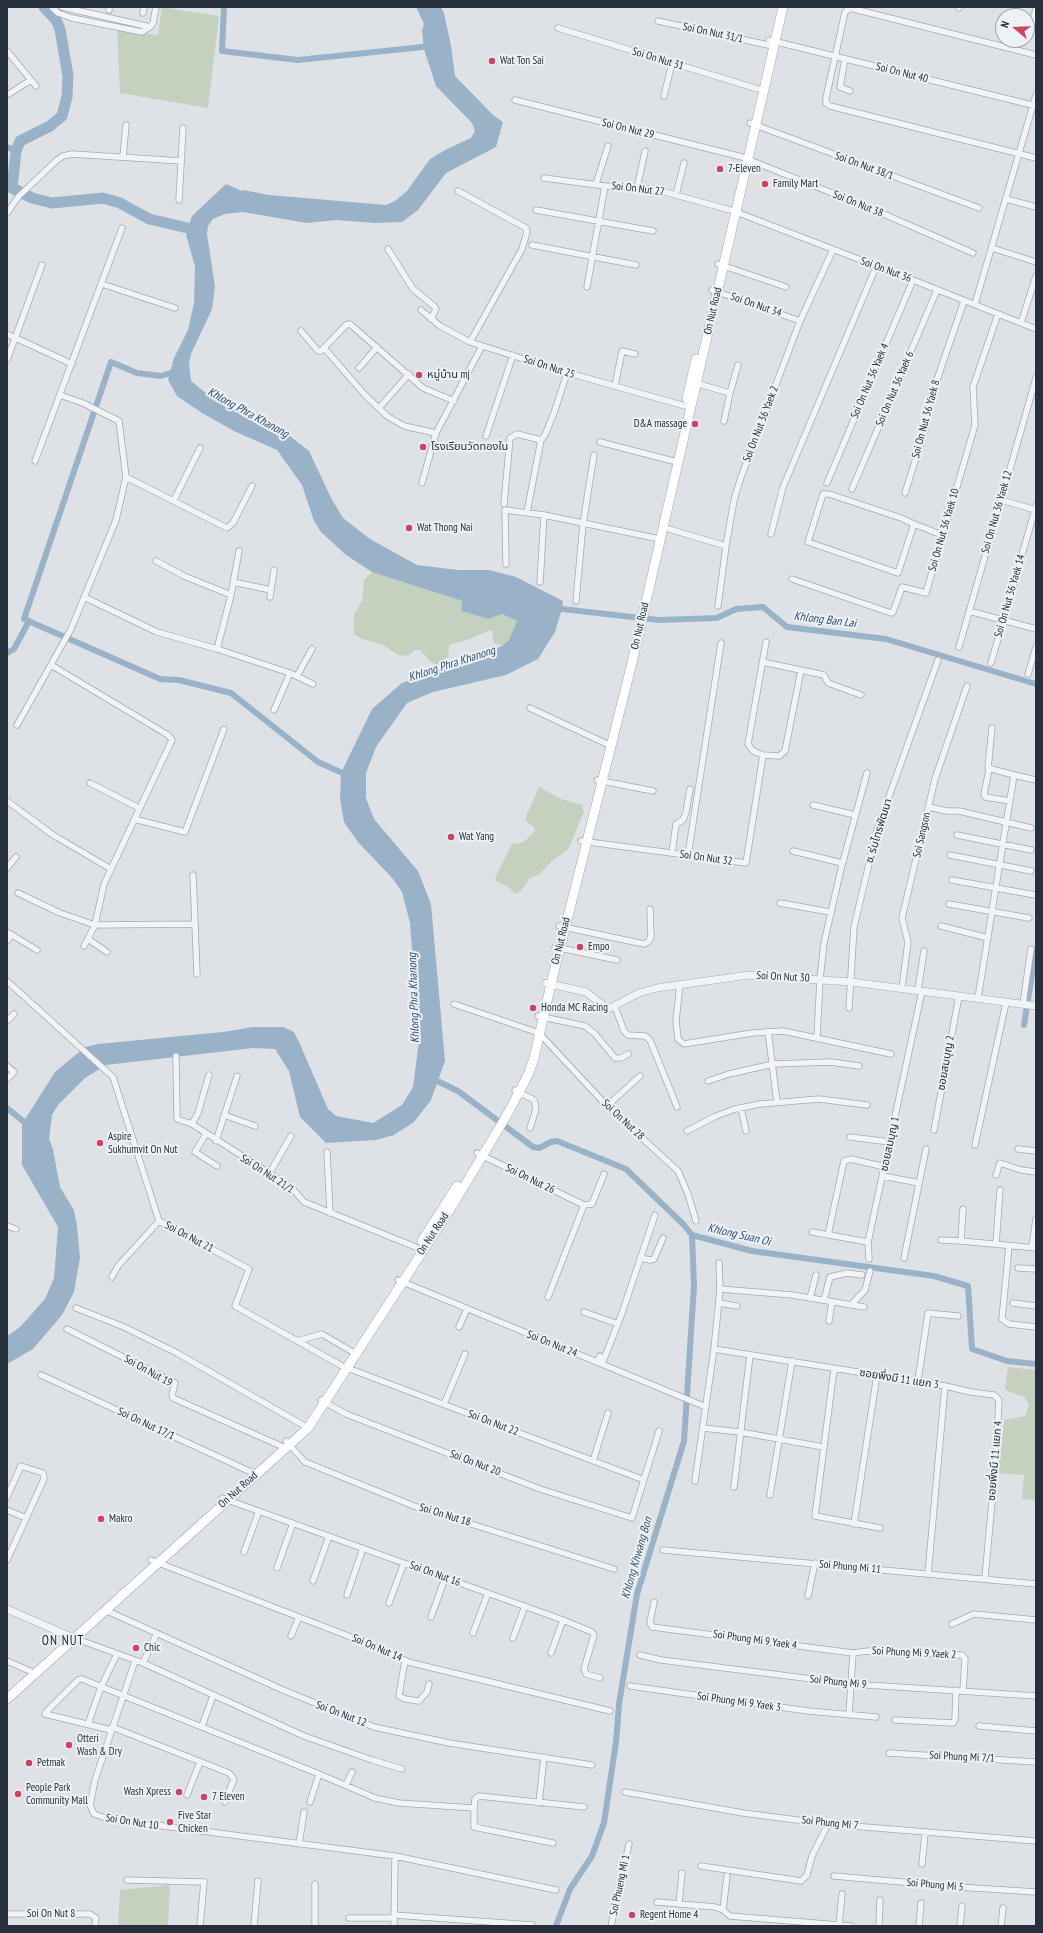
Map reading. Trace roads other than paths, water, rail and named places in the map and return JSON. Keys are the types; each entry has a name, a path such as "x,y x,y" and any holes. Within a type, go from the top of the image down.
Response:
{"main road":[{"name":"On Nut Road","path":"225,1499 251,1472 285,1444 308,1428 344,1367 497,1127 517,1092 537,1031 637,629 753,124 776,7"},
{"name":"On Nut Road","path":"753,124 758,89 770,42 782,7"},
{"name":"On Nut Road","path":"643,601 655,538 685,406 694,383"},
{"name":"On Nut Road","path":"600,781 607,744 637,629"},
{"name":"On Nut Road","path":"344,1367 352,1351 400,1281 418,1248 480,1154"},
{"name":"On Nut Road","path":"7,1699 102,1609 285,1444 304,1425 323,1401"},
{"name":"On Nut Road","path":"7,1691 72,1637"}],"street":[{"path":"52,7 58,13 72,18 142,32 150,27 156,7"},
{"path":"62,7 150,27"},
{"path":"1036,55 850,8 845,12 826,98 826,102 830,106 1036,158"},
{"name":"Soi On Nut 31/1","path":"658,21 770,42"},
{"name":"Soi On Nut 31","path":"558,28 758,89"},
{"name":"Soi On Nut 40","path":"770,42 1035,106"},
{"path":"7,51 36,86"},
{"path":"845,59 840,87 850,91"},
{"path":"664,96 672,63"},
{"path":"7,95 31,80"},
{"path":"975,304 1035,106 1036,95"},
{"name":"Soi On Nut 29","path":"514,100 745,158"},
{"name":"Soi On Nut 38/1","path":"753,124 979,208"},
{"path":"123,157 126,125"},
{"path":"179,200 183,128"},
{"path":"596,184 608,146"},
{"path":"637,188 645,151"},
{"path":"7,213 19,196 56,160 63,156 72,154 181,161"},
{"name":"Soi On Nut 38","path":"745,158 872,209 973,253"},
{"path":"676,195 684,163"},
{"name":"Soi On Nut 27","path":"544,178 605,186 654,189 733,211"},
{"path":"587,287 605,186"},
{"path":"458,191 526,228 527,232 522,248 470,342"},
{"path":"7,199 14,203"},
{"path":"1006,199 1036,207"},
{"path":"536,210 653,231"},
{"name":"Soi On Nut 36","path":"733,211 975,304 1036,330"},
{"path":"35,461 122,228"},
{"path":"532,245 636,265"},
{"path":"992,248 1036,262"},
{"path":"388,249 413,289 436,309 431,319"},
{"name":"Soi On Nut 36 Yaek 2","path":"718,606 734,500 741,477 800,321 833,250"},
{"path":"7,360 42,265"},
{"path":"721,265 786,287"},
{"path":"771,534 783,487 876,267"},
{"path":"1021,323 1036,276"},
{"name":"Soi On Nut 36 Yaek 4","path":"827,483 913,280"},
{"path":"102,284 175,308"},
{"name":"Soi On Nut 36 Yaek 6","path":"852,489 937,290"},
{"name":"Soi On Nut 34","path":"715,291 800,321"},
{"name":"Soi On Nut 36 Yaek 8","path":"905,493 926,426 929,403 964,301"},
{"name":"Soi On Nut 25","path":"421,310 440,326 470,342 567,373 685,406"},
{"name":"Soi On Nut 36 Yaek 10","path":"792,579 892,613 902,587 926,593 975,425 974,387 998,314"},
{"path":"300,331 318,351 325,349 348,324 428,391 454,401"},
{"path":"7,334 72,364"},
{"path":"422,483 436,433 482,346"},
{"path":"359,368 377,347"},
{"path":"325,349 365,395 396,423 436,433"},
{"path":"615,386 622,351 636,354"},
{"path":"486,436 513,355"},
{"path":"724,421 738,365"},
{"path":"527,512 540,440 545,435 554,413 567,373"},
{"path":"378,408 409,374"},
{"name":"Soi On Nut 36 Yaek 12","path":"959,647 1036,378"},
{"path":"694,383 730,393"},
{"path":"17,724 71,629 116,520 126,477 120,424 117,418 83,402 60,395"},
{"path":"504,504 510,438 517,434 540,440"},
{"path":"600,442 673,461"},
{"path":"174,500 200,448"},
{"path":"576,601 583,524 594,455"},
{"path":"126,477 228,528 233,523 252,486"},
{"path":"914,524 897,573 807,541 822,496 826,494 902,518 942,535"},
{"path":"1001,500 1036,508"},
{"name":"Soi On Nut 36 Yaek 14","path":"991,663 1036,508"},
{"path":"506,564 505,510 544,515 655,538"},
{"path":"540,582 544,515"},
{"path":"669,529 726,546"},
{"path":"217,649 231,595 239,551"},
{"path":"156,562 184,576 231,595"},
{"path":"270,597 274,570"},
{"path":"233,582 271,590"},
{"path":"84,597 156,632 217,649 290,673 312,684"},
{"path":"969,611 1036,629"},
{"path":"766,642 748,744 753,751 763,755 779,756 785,751 801,670"},
{"path":"688,855 721,643"},
{"path":"1028,674 1036,647"},
{"path":"297,676 312,649"},
{"name":"ซ. ร่มไทรพัฒนา","path":"849,1008 854,926 878,830 938,660"},
{"path":"762,662 824,675 828,683 862,694"},
{"path":"51,665 172,739 172,744 139,808 104,884 95,925 84,946"},
{"path":"274,710 290,673"},
{"name":"Soi Sangson","path":"902,988 908,942 902,918 935,779 967,686"},
{"path":"530,708 607,744"},
{"path":"992,728 987,766 989,770 984,794 985,796 1010,801"},
{"path":"134,819 185,832 224,729"},
{"name":"Soi On Nut 32","path":"584,842 746,863 763,755"},
{"path":"989,770 1036,780"},
{"path":"817,1038 820,979 824,943 842,863 866,774"},
{"path":"978,998 1014,775"},
{"path":"600,781 653,791"},
{"path":"90,783 139,808"},
{"path":"672,853 676,824 683,820 690,789"},
{"path":"7,802 53,835 111,869"},
{"path":"813,805 855,815"},
{"path":"929,807 946,811 959,811 1031,828"},
{"path":"957,835 1031,850"},
{"path":"793,851 842,863"},
{"path":"950,855 1031,871"},
{"path":"7,868 16,857"},
{"path":"193,875 197,974"},
{"path":"952,880 1035,895"},
{"path":"18,893 60,913 95,925 194,924"},
{"path":"780,903 801,905 830,912"},
{"path":"949,904 992,913 1030,918"},
{"path":"562,926 646,943 650,937 650,908"},
{"path":"941,926 988,938"},
{"path":"7,941 9,933 37,950"},
{"path":"88,939 108,952"},
{"path":"557,947 617,960"},
{"path":"1029,1005 1031,950"},
{"name":"ซอยสมบุญ 1","path":"869,1259 868,1242 885,1167 920,991 924,951"},
{"name":"Soi On Nut 30","path":"615,1007 639,993 680,984 749,975 851,982 1029,1005"},
{"name":"Soi On Nut 21","path":"7,981 113,1078 159,1221 250,1269 235,1306 344,1367"},
{"path":"548,983 586,992 605,1008 615,1007 624,1031 628,1035 645,1036 650,1040 677,1107"},
{"path":"680,984 676,1021 677,1037 681,1043 684,1044 768,1031 783,1031 891,1054"},
{"name":"ซอยสมบุญ 2","path":"934,1130 958,996"},
{"path":"975,1145 1006,1003"},
{"path":"454,1004 537,1031"},
{"path":"7,1021 14,1014"},
{"path":"540,1016 585,1026 595,1034 615,1058 621,1058 628,1054"},
{"name":"Soi On Nut 28","path":"537,1031 607,1106 678,1171 688,1194 696,1221"},
{"path":"768,1031 777,1102"},
{"name":"Soi On Nut 21/1","path":"176,1056 176,1117 192,1124 216,1141 291,1187 304,1202 418,1248"},
{"path":"708,1081 729,1074 773,1064 831,1062 859,1066"},
{"path":"7,1066 14,1072 7,1079"},
{"path":"192,1124 198,1113 208,1075"},
{"path":"216,1141 237,1076"},
{"path":"607,1106 640,1076"},
{"path":"517,1092 534,1100 536,1109 530,1128"},
{"path":"687,1131 716,1116 741,1108 777,1102 819,1099 867,1105"},
{"path":"741,1108 746,1131"},
{"path":"224,1115 255,1126"},
{"path":"206,1134 195,1152 217,1166"},
{"path":"269,1174 291,1136"},
{"path":"850,1137 890,1142"},
{"path":"904,1258 926,1149"},
{"path":"1018,1149 1036,1151"},
{"path":"327,1152 330,1213"},
{"name":"Soi On Nut 26","path":"480,1154 584,1205"},
{"path":"828,1235 844,1161 851,1159 885,1167"},
{"path":"996,1175 998,1165 1000,1163 1022,1170 1036,1172"},
{"path":"548,1297 584,1205 592,1204 604,1174"},
{"path":"883,1176 919,1183"},
{"path":"996,1244 1000,1190"},
{"path":"961,1241 963,1209"},
{"path":"600,1363 618,1324 655,1215"},
{"path":"942,1240 1034,1248 1036,1219"},
{"path":"112,1277 118,1266 159,1221"},
{"path":"7,1226 16,1230"},
{"path":"812,1232 868,1242"},
{"path":"640,1258 650,1260 654,1259 663,1238"},
{"path":"1009,1246 1002,1319 1009,1324 1036,1326"},
{"path":"695,1481 714,1349 720,1289 719,1263"},
{"path":"1018,1268 1036,1270"},
{"path":"851,1305 865,1290 870,1271"},
{"path":"824,1300 830,1277 847,1273 862,1275"},
{"path":"810,1298 816,1275"},
{"name":"Soi On Nut 24","path":"400,1281 706,1407"},
{"path":"720,1289 810,1298 864,1307"},
{"path":"829,1321 832,1302"},
{"path":"719,1303 737,1306"},
{"path":"1013,1303 1036,1306"},
{"path":"76,1308 124,1327 177,1353 304,1425"},
{"path":"458,1327 467,1309"},
{"path":"584,1312 618,1324"},
{"path":"918,1381 928,1313 958,1316"},
{"name":"Soi On Nut 19","path":"67,1329 175,1383 172,1395 173,1398 285,1444"},
{"path":"297,1340 322,1334 352,1351"},
{"name":"ซอยพึ่งมี 11 แยก 3","path":"714,1349 945,1386 928,1574"},
{"path":"444,1404 465,1354"},
{"path":"734,1487 750,1355"},
{"path":"600,1356 600,1363"},
{"path":"770,1495 792,1361"},
{"name":"Soi On Nut 22","path":"344,1367 644,1480"},
{"path":"834,1369 815,1516 880,1528"},
{"name":"Soi On Nut 17/1","path":"41,1375 251,1472"},
{"path":"854,1524 877,1375"},
{"name":"ซอยพึ่งมี 11 แยก 4","path":"945,1386 971,1392 994,1395 998,1398 1000,1404 984,1578"},
{"name":"Soi On Nut 20","path":"323,1401 346,1414 540,1489 632,1518 644,1480"},
{"path":"593,1461 608,1413"},
{"path":"703,1428 740,1432 823,1447"},
{"path":"644,1480 659,1430"},
{"name":"Soi On Nut 18","path":"285,1444 305,1462 414,1506 614,1569"},
{"path":"7,1497 18,1468 21,1466 43,1473 44,1478 7,1560"},
{"name":"Soi On Nut 16","path":"225,1499 525,1606 593,1633 584,1669 586,1674 600,1678"},
{"path":"7,1510 26,1518"},
{"path":"244,1552 259,1511"},
{"path":"277,1568 293,1523"},
{"path":"313,1581 329,1536"},
{"path":"347,1595 363,1548"},
{"name":"Soi Phung Mi 11","path":"663,1550 984,1578 1036,1584"},
{"name":"Soi On Nut 14","path":"154,1562 369,1644 405,1660 610,1711"},
{"path":"389,1603 404,1563"},
{"path":"808,1596 815,1564"},
{"path":"431,1617 445,1578"},
{"path":"473,1633 488,1593"},
{"name":"Soi Phung Mi 9 Yaek 4","path":"654,1602 650,1623 652,1626 853,1653"},
{"path":"513,1638 525,1606"},
{"path":"7,1609 72,1637 143,1663 304,1736 402,1769"},
{"name":"Soi On Nut 12","path":"102,1609 283,1690 374,1727 448,1743 592,1765"},
{"path":"952,1624 974,1614 1036,1620"},
{"path":"291,1636 299,1618"},
{"path":"551,1652 563,1620"},
{"path":"143,1663 157,1633"},
{"name":"Soi Phung Mi 9 Yaek 2","path":"853,1653 868,1651 962,1656 965,1659 963,1691"},
{"path":"849,1715 853,1653"},
{"path":"88,1724 101,1687 117,1654"},
{"name":"Soi Phung Mi 9","path":"640,1655 661,1660 852,1684 1036,1696"},
{"path":"405,1660 399,1696 405,1699 419,1701 427,1692 429,1684"},
{"path":"7,1661 30,1671"},
{"name":"Soi On Nut 10","path":"135,1661 111,1729 93,1788 90,1805 94,1814 109,1819 396,1856 556,1890"},
{"path":"224,1802 234,1779 229,1773 111,1729 46,1714 46,1712 80,1679 123,1694 375,1798 399,1803 474,1808"},
{"name":"Soi Phung Mi 9 Yaek 3","path":"630,1686 808,1711 876,1717"},
{"path":"895,1720 953,1723 955,1720 956,1690"},
{"path":"202,1726 213,1696"},
{"path":"979,1726 1036,1731"},
{"name":"Soi Phung Mi 7/1","path":"888,1753 1036,1762"},
{"path":"539,1803 544,1757"},
{"path":"187,1795 200,1762"},
{"path":"346,1785 352,1772"},
{"path":"310,1802 319,1774"},
{"name":"Soi Phung Mi 7","path":"625,1792 743,1813 828,1824 1036,1841"},
{"path":"553,1843 474,1827 475,1799 479,1796 584,1807"},
{"path":"299,1844 304,1812"},
{"path":"701,1866 801,1881 807,1875 812,1856 828,1824"},
{"path":"922,1864 925,1833"},
{"name":"Soi Phueng Mi 1","path":"611,1926 629,1844"},
{"path":"394,1926 396,1856"},
{"path":"679,1904 682,1873"},
{"path":"723,1910 727,1876"},
{"name":"Soi Phung Mi 5","path":"834,1876 1036,1892"},
{"path":"127,1880 204,1882 200,1926"},
{"path":"254,1926 258,1881"},
{"path":"314,1926 315,1884"},
{"path":"839,1925 842,1894"},
{"path":"879,1926 880,1900"},
{"path":"657,1902 715,1907 723,1910 730,1916 851,1926"},
{"path":"919,1926 921,1902"},
{"path":"960,1926 962,1906"},
{"path":"1001,1926 1003,1908"},
{"name":"Soi On Nut 8","path":"7,1914 90,1914 94,1915 96,1918 95,1926"},
{"path":"349,1918 394,1916 532,1925"},
{"path":"368,1918 368,1926"}],"water":[{"path":"416,7 441,7 444,13 451,46 455,76 493,115 503,122 496,147 446,173 418,210 402,222 376,223 336,220 307,223 243,212 225,214 213,219 208,226 207,234 215,287 212,309 191,354 189,363 191,381 206,393 232,408 281,429 309,451 331,498 343,518 370,539 417,565 458,570 489,570 516,577 563,601 555,632 538,659 506,675 433,692 407,703 376,747 366,773 366,798 374,819 418,871 431,904 445,1061 431,1100 414,1122 394,1135 376,1140 326,1143 300,1117 289,1071 275,1049 253,1048 106,1065 85,1078 58,1105 52,1115 49,1139 53,1149 60,1187 74,1210 77,1226 80,1258 74,1292 62,1315 33,1349 7,1364 7,1336 20,1327 45,1299 54,1278 58,1227 22,1165 22,1124 55,1072 85,1047 98,1044 223,1032 253,1027 283,1027 294,1032 328,1109 336,1116 373,1123 402,1105 413,1087 419,1041 410,923 402,892 393,879 358,842 344,822 340,799 341,773 372,709 402,683 502,646 509,640 517,621 502,614 488,619 461,611 462,601 372,572 346,555 321,532 314,521 302,485 277,450 234,431 202,413 177,396 168,380 174,358 188,330 194,303 195,266 186,235 188,228 192,216 226,184 242,191 269,195 386,205 395,201 407,191 430,159 471,138 475,131 472,123 436,86 424,49 422,30 424,24"}],"waterway":[{"path":"44,7 56,20 60,29 68,76 67,97 62,116 50,126 20,141 16,151 12,188 32,198 52,203 103,198 120,203 149,219 196,230"},
{"path":"224,7 222,51 298,60 432,46"},
{"path":"7,147 16,151"},
{"path":"177,371 161,376 137,373 111,362 24,619 160,679 179,680 231,693 318,762 349,776"},
{"name":"Khlong Ban Lai","path":"555,609 659,620 717,618 736,609 763,607 787,627 886,639 1036,684"},
{"path":"7,653 14,649 29,621"},
{"path":"1024,1025 1036,950"},
{"name":"Khlong Suan Oi","path":"431,1078 458,1091 533,1147 539,1148 551,1142 557,1141 626,1169 684,1225 692,1235 752,1251 934,1276 968,1286 972,1349 1007,1361 1036,1364"},
{"path":"7,1108 29,1126"},
{"name":"Khlong Khwang Bon","path":"556,1926 570,1889 592,1856 604,1823 616,1742 619,1704 637,1594 684,1441 694,1286 692,1235"}],"place":[{"name":"Wat Ton Sai","path":"492,61"},
{"name":"7-Eleven","path":"720,169"},
{"name":"Family Mart","path":"765,184"},
{"name":"หมู่บ้าน mj","path":"419,375"},
{"name":"D&A massage","path":"695,424"},
{"name":"โรงเรียนวัดทองใน","path":"423,447"},
{"name":"Wat Thong Nai","path":"409,528"},
{"name":"Wat Yang","path":"451,837"},
{"name":"Empo","path":"580,947"},
{"name":"Honda MC Racing","path":"533,1008"},
{"name":"Aspire Sukhumvit On Nut","path":"100,1143"},
{"name":"Makro","path":"101,1519"},
{"name":"Chic","path":"136,1648"},
{"name":"Otteri Wash & Dry","path":"69,1745"},
{"name":"Petmak","path":"29,1763"},
{"name":"Wash Xpress","path":"179,1792"},
{"name":"People Park Community Mall","path":"18,1794"},
{"name":"7 Eleven","path":"204,1797"},
{"name":"Five Star Chicken","path":"170,1822"},
{"name":"Regent Home 4","path":"632,1915"}],"district":[{"name":"ON NUT","path":"63,1641"}],"water label":[{"name":"Khlong Phra Khanong","path":"248,413"},
{"name":"Khlong Phra Khanong","path":"452,664"},
{"name":"Khlong Phra Khanong","path":"414,998"}]}
